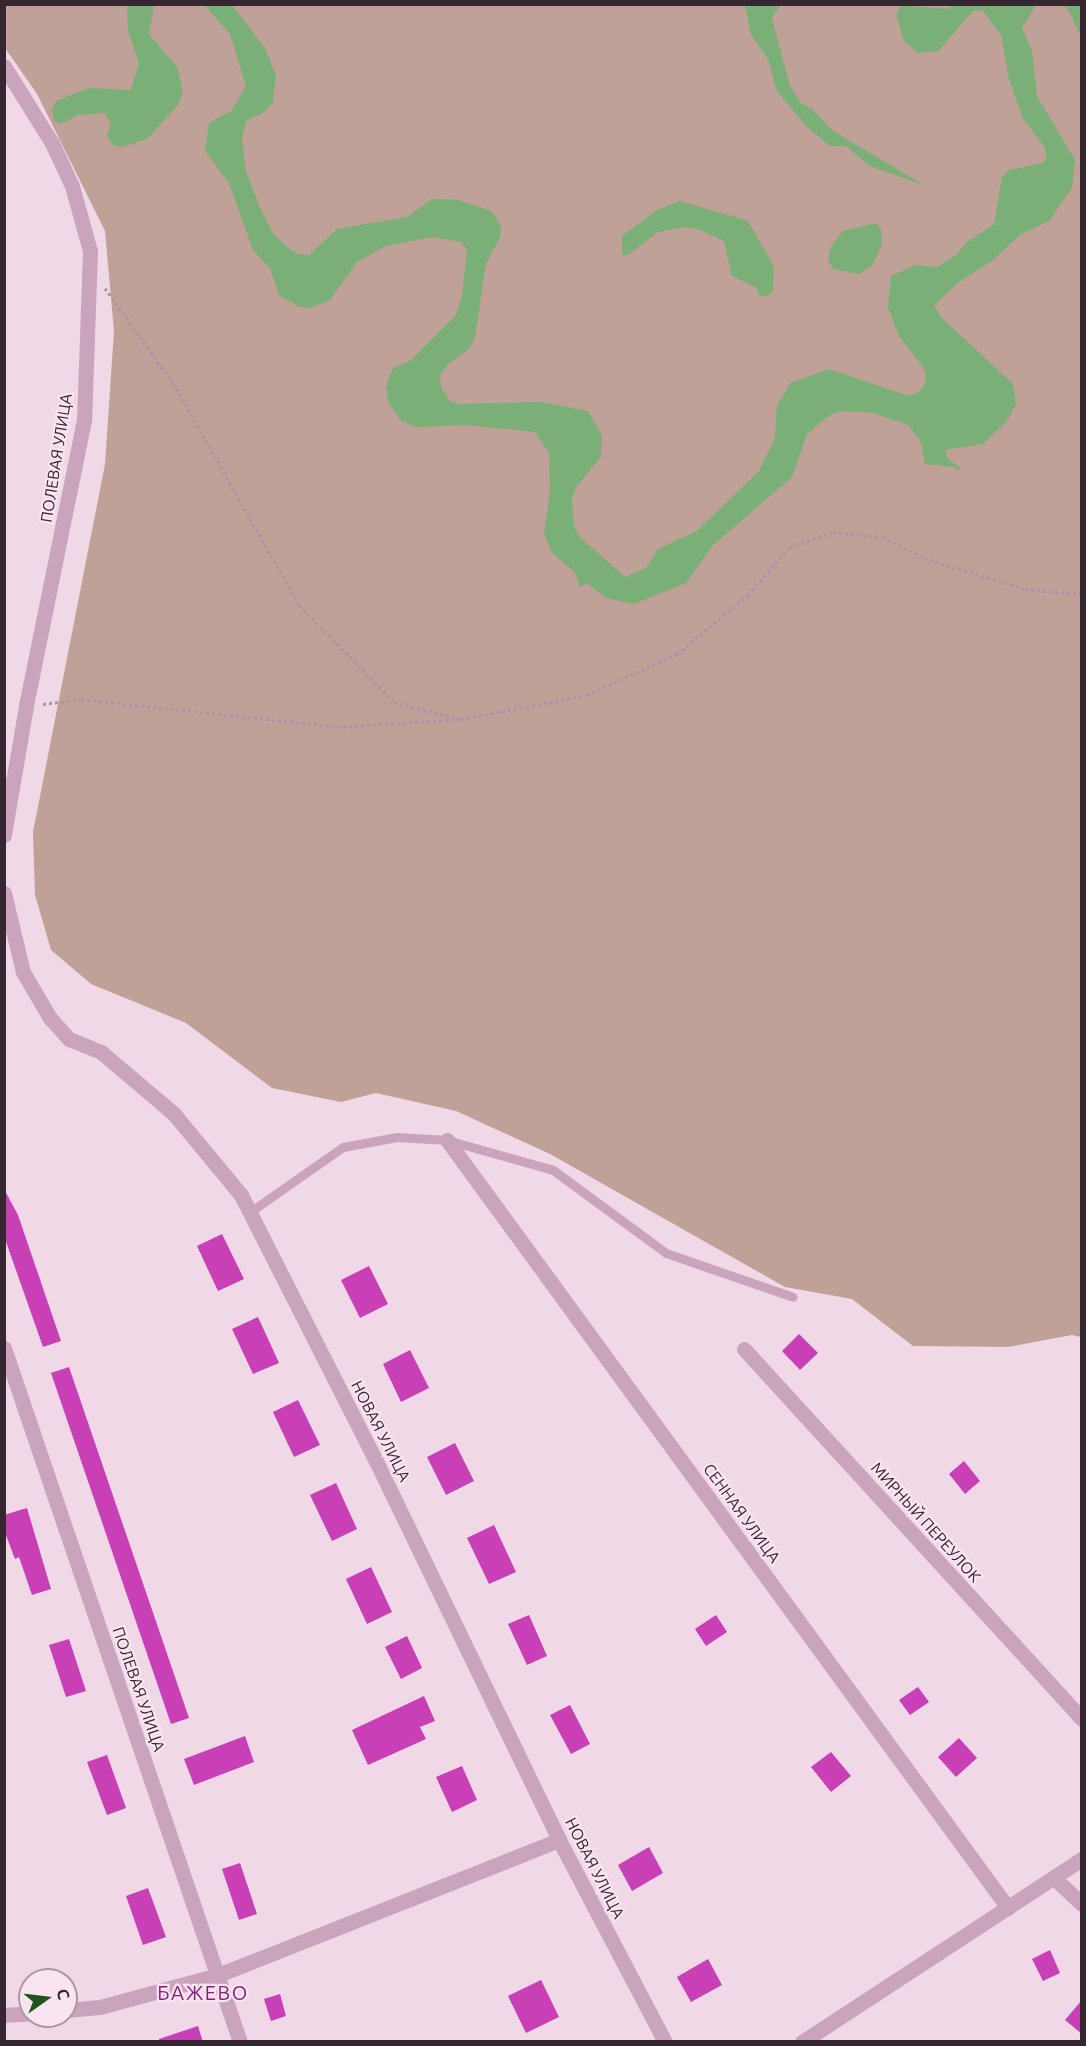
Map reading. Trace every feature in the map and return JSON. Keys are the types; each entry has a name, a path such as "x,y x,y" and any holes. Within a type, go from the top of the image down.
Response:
{"street":[{"name":"ПОЛЕВАЯ УЛИЦА","path":"4,66 52,143 72,186 82,216 89,270 84,420 26,706 4,835"},
{"name":"НОВАЯ УЛИЦА","path":"4,893 23,972 50,1018 69,1039 101,1052 174,1114 241,1195 376,1461 559,1840 664,2042"},
{"name":"СЕННАЯ УЛИЦА","path":"447,1140 1008,1908"},
{"name":"ПОЛЕВАЯ УЛИЦА","path":"4,1348 240,2042"},
{"name":"МИРНЫЙ ПЕРЕУЛОК","path":"744,1349 1082,1719"},
{"path":"78,2009 100,2007 218,1975 559,1840"},
{"path":"802,2042 1082,1859"},
{"path":"1054,1878 1082,1904"}],"lane":[{"path":"250,1212 343,1147 397,1137 447,1140 553,1170 666,1252 793,1297"}],"path":[{"path":"89,270 124,309 173,383 299,605 394,702 461,719"},
{"path":"26,706 81,699 337,727 461,719 587,695 677,654 748,595 790,547 833,532 882,537 924,558 1025,589 1082,594"}],"shaded area":[{"path":"5,4 1081,5 1081,1337 1072,1335 1008,1347 913,1346 852,1299 785,1287 550,1154 456,1111 376,1093 341,1102 272,1088 186,1023 91,984 51,950 35,895 33,832 105,464 114,331 105,231 37,94 5,48"},
{"path":"954,4 1036,5 1022,28 1032,51 1037,96 1075,160 1072,188 1049,221 1021,234 992,261 959,282 934,305 941,317 1013,384 1016,404 1008,420 983,444 945,450 947,458 960,468 958,471 954,467 925,464 920,440 908,425 873,413 842,411 830,415 807,434 792,477 712,546 686,583 634,604 606,598 587,583 580,587 575,572 552,553 544,534 550,491 549,453 535,432 466,425 416,427 401,421 388,402 386,386 393,368 411,360 456,315 462,297 467,249 461,242 432,237 386,246 357,262 330,300 310,308 300,307 279,295 270,268 253,250 229,183 205,151 209,123 231,111 246,86 230,34 204,5 232,5 265,48 276,76 273,102 265,112 246,121 242,138 246,171 258,203 273,233 286,246 298,254 309,255 337,229 407,217 432,199 458,200 491,211 501,226 500,237 486,264 475,337 470,348 447,365 440,376 441,387 450,401 459,404 541,402 588,411 602,436 601,457 577,486 572,498 574,526 580,537 625,577 646,568 658,549 697,531 759,471 775,438 777,406 790,383 829,369 906,395 916,394 924,386 926,375 923,367 899,336 888,308 891,276 916,265 937,267 956,255 967,242 994,224 1002,177 1009,170 1043,163 1047,157 1044,146 1023,119 1009,79 1001,35 982,10 973,11 938,51 918,53 904,41 896,15 901,5 948,9"},
{"path":"127,5 154,5 149,34 177,67 183,91 178,105 147,139 122,147 113,145 107,136 111,124 105,113 78,115 61,124 54,121 52,110 56,101 89,88 131,90 139,63 128,31"},
{"path":"745,5 781,5 772,17 790,86 801,103 812,109 833,131 924,185 869,166 846,146 830,146 806,126 777,91 768,59 751,35"},
{"path":"1064,5 1081,5 1081,37 1070,13"},
{"path":"680,201 748,221 774,266 773,291 767,296 759,295 757,288 732,276 724,241 700,230 685,227 658,232 628,255 622,255 622,236 657,210"},
{"path":"876,223 881,229 882,244 872,266 859,274 833,269 828,260 831,246 843,231"}],"building":[{"path":"4,1189 18,1215 61,1341 43,1347 4,1236"},
{"path":"222,1234 244,1279 218,1291 197,1246"},
{"path":"369,1266 388,1304 360,1318 341,1280"},
{"path":"258,1317 279,1363 253,1374 232,1329"},
{"path":"799,1334 818,1353 800,1370 782,1351"},
{"path":"410,1350 429,1388 401,1402 383,1364"},
{"path":"69,1367 189,1718 171,1724 51,1373"},
{"path":"298,1400 320,1445 294,1457 273,1412"},
{"path":"455,1443 474,1481 446,1495 427,1457"},
{"path":"964,1461 980,1481 965,1494 949,1474"},
{"path":"336,1483 357,1529 332,1541 310,1495"},
{"path":"27,1508 51,1589 32,1595 19,1557 15,1559 4,1530 4,1515"},
{"path":"494,1525 516,1572 489,1584 467,1538"},
{"path":"371,1567 392,1612 367,1624 346,1579"},
{"path":"529,1615 547,1656 527,1665 508,1624"},
{"path":"716,1615 727,1632 706,1646 695,1629"},
{"path":"407,1636 422,1668 401,1679 385,1647"},
{"path":"69,1639 86,1691 66,1697 49,1645"},
{"path":"918,1687 929,1702 910,1715 899,1700"},
{"path":"424,1696 435,1721 420,1727 426,1739 368,1765 352,1730"},
{"path":"570,1705 590,1744 571,1754 550,1715"},
{"path":"245,1736 254,1762 194,1785 184,1759"},
{"path":"959,1738 977,1758 956,1777 938,1757"},
{"path":"831,1752 851,1776 831,1792 811,1767"},
{"path":"107,1755 126,1808 107,1815 87,1762"},
{"path":"462,1766 477,1800 452,1812 436,1777"},
{"path":"649,1847 663,1873 632,1891 618,1865"},
{"path":"240,1863 257,1914 239,1920 222,1869"},
{"path":"148,1888 166,1937 143,1945 126,1896"},
{"path":"1050,1950 1060,1973 1043,1981 1032,1959"},
{"path":"708,1959 722,1985 691,2002 677,1977"},
{"path":"541,1980 559,2017 526,2033 508,1996"},
{"path":"280,1994 286,2016 271,2021 264,1999"},
{"path":"1082,2000 1082,2034 1065,2020"},
{"path":"198,2026 203,2042 159,2042 159,2039"}],"district":[{"name":"БАЖЕВО","path":"203,1992"}]}
